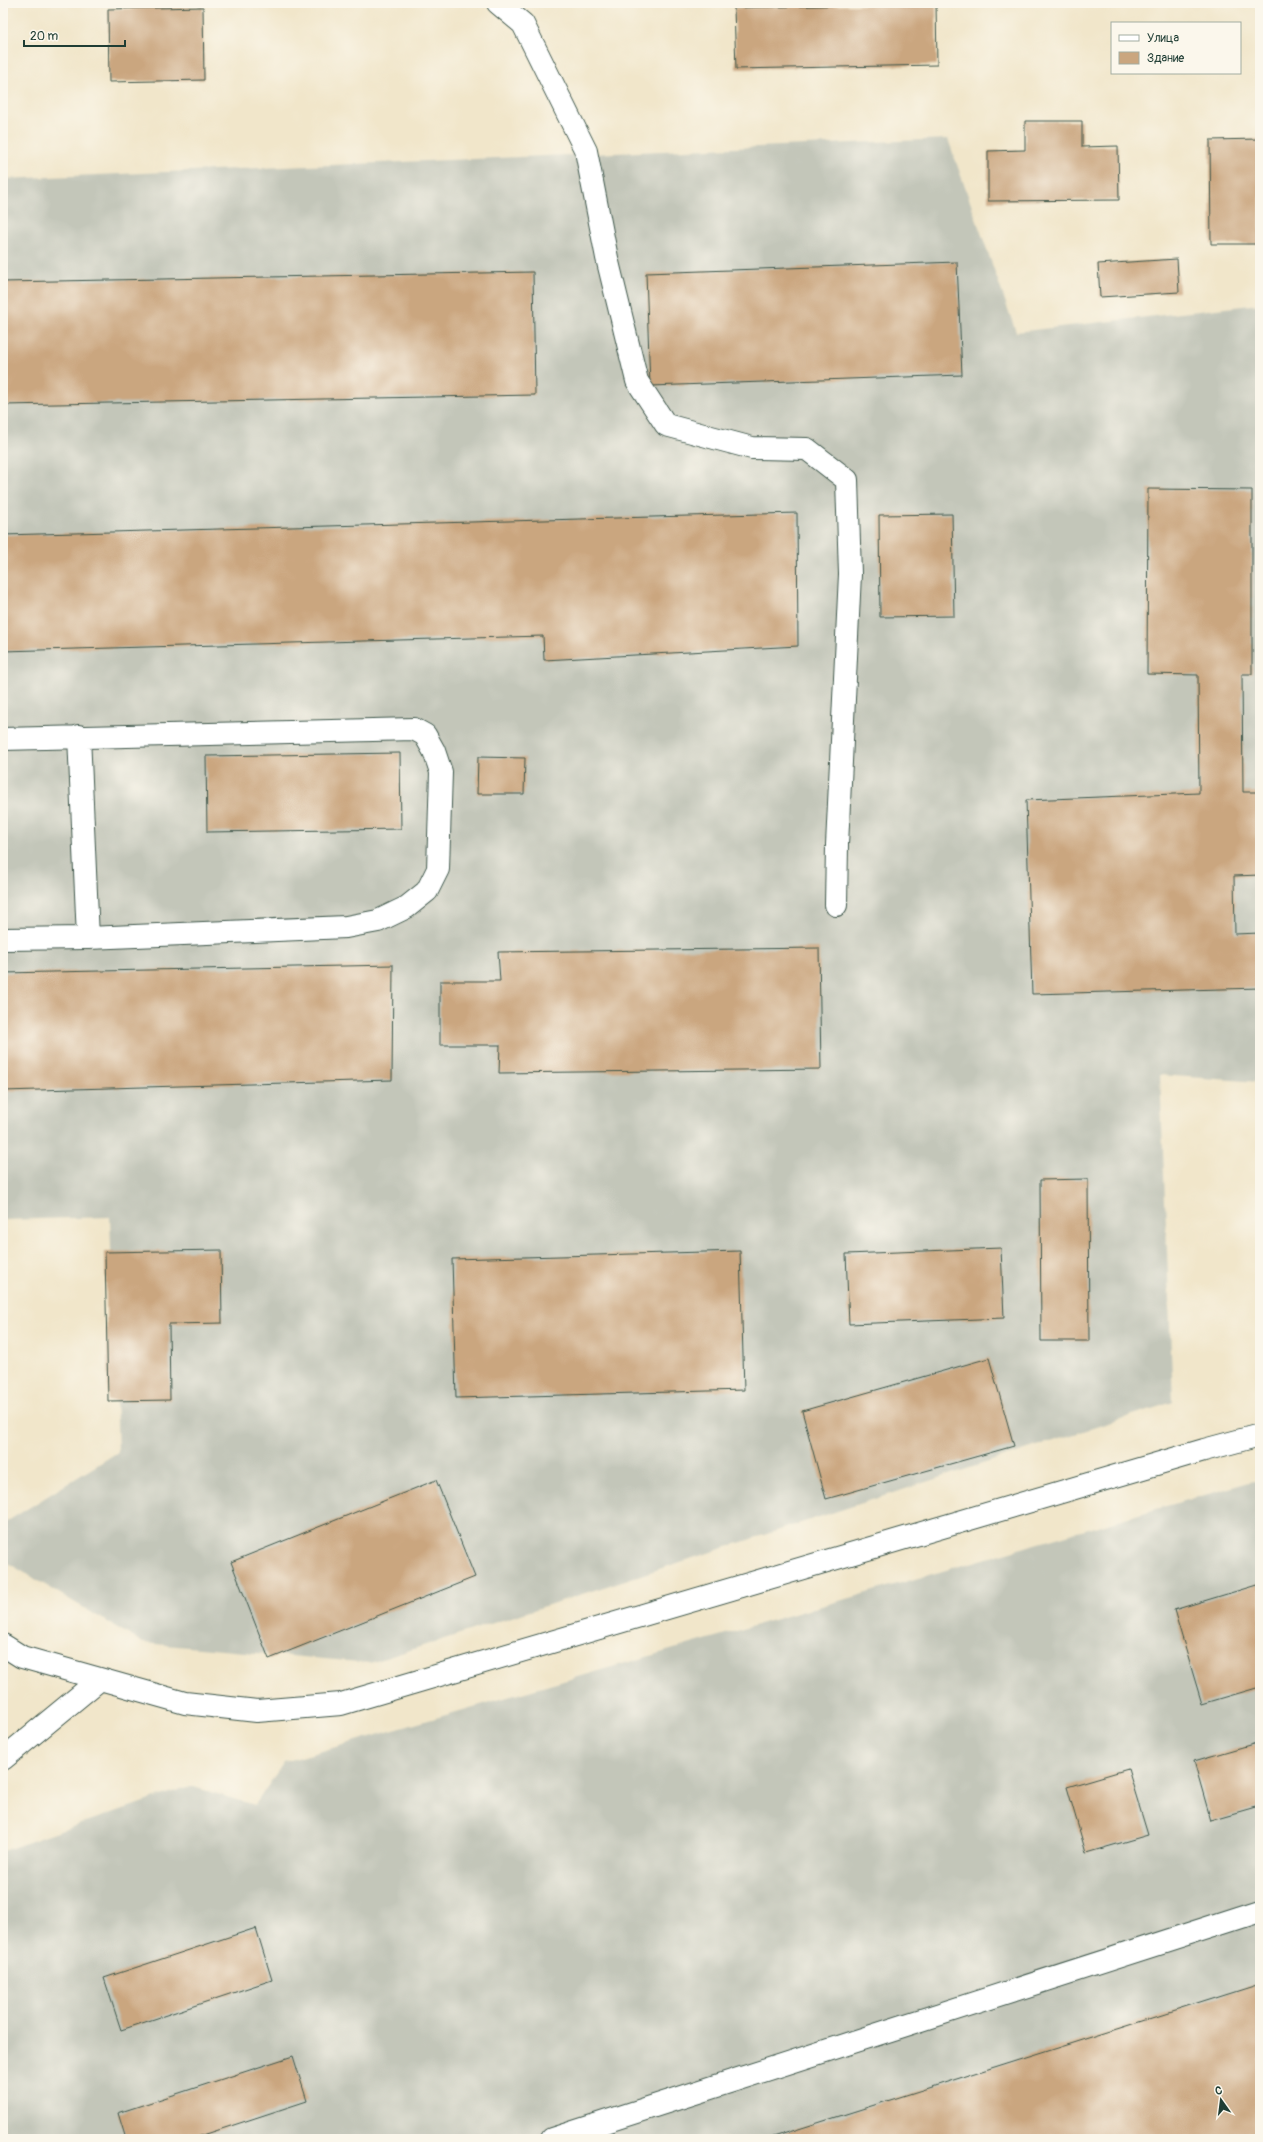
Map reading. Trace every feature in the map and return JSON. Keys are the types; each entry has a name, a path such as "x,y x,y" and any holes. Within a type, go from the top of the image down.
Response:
{"street":[{"path":"498,3 523,24 586,151 607,258 637,381 666,425 752,448 807,449 847,480 850,574 837,845 836,905"},
{"path":"3,739 414,729 425,735 434,751 442,772 438,869 427,891 407,907 378,920 346,927 88,938 3,939"},
{"path":"79,736 88,938"},
{"path":"3,1645 22,1656 99,1680 184,1703 257,1711 341,1704 1204,1450 1260,1435"},
{"path":"3,1759 99,1680"},
{"path":"552,2139 1260,1911"}],"shaded area":[{"path":"948,139 1016,332 1260,304 1260,1082 1160,1075 1173,1402 370,1663 143,1643 3,1560 3,1524 118,1452 110,1217 3,1220 3,179"},
{"path":"1260,1479 1260,2139 3,2139 3,1851 190,1786 255,1805 284,1762"}],"building":[{"path":"936,3 937,65 736,69 734,8"},
{"path":"203,7 204,80 109,82 108,9"},
{"path":"1025,121 1082,121 1082,147 1118,146 1119,200 988,201 988,151 1025,150"},
{"path":"1260,139 1260,244 1211,244 1210,140"},
{"path":"1177,259 1179,292 1100,297 1098,264"},
{"path":"957,262 962,375 650,386 646,273"},
{"path":"533,272 535,395 3,405 3,282"},
{"path":"1148,489 1252,490 1252,674 1242,674 1243,792 1260,792 1260,875 1234,876 1235,934 1260,933 1260,988 1032,994 1026,800 1199,793 1198,675 1147,674"},
{"path":"797,513 798,646 544,660 543,636 3,651 3,535"},
{"path":"952,514 954,616 880,617 879,515"},
{"path":"400,753 401,829 207,832 206,756"},
{"path":"478,757 525,758 524,794 477,794"},
{"path":"819,948 821,1069 499,1073 500,1045 440,1045 440,981 500,981 498,952"},
{"path":"393,965 392,1080 3,1091 3,973"},
{"path":"1088,1179 1089,1341 1041,1341 1040,1180"},
{"path":"1001,1248 1004,1318 849,1324 846,1254"},
{"path":"221,1250 222,1323 169,1324 170,1400 108,1401 105,1252"},
{"path":"740,1251 744,1390 456,1398 452,1259"},
{"path":"989,1358 1014,1446 826,1499 802,1411"},
{"path":"436,1480 475,1577 269,1659 231,1562"},
{"path":"1260,1584 1260,1687 1202,1704 1174,1610"},
{"path":"1260,1742 1260,1807 1211,1821 1194,1761"},
{"path":"1128,1769 1148,1835 1086,1853 1067,1787"},
{"path":"256,1928 272,1980 121,2030 104,1978"},
{"path":"1260,1983 1260,2139 767,2139"},
{"path":"293,2056 307,2101 191,2139 126,2139 118,2113"}]}
